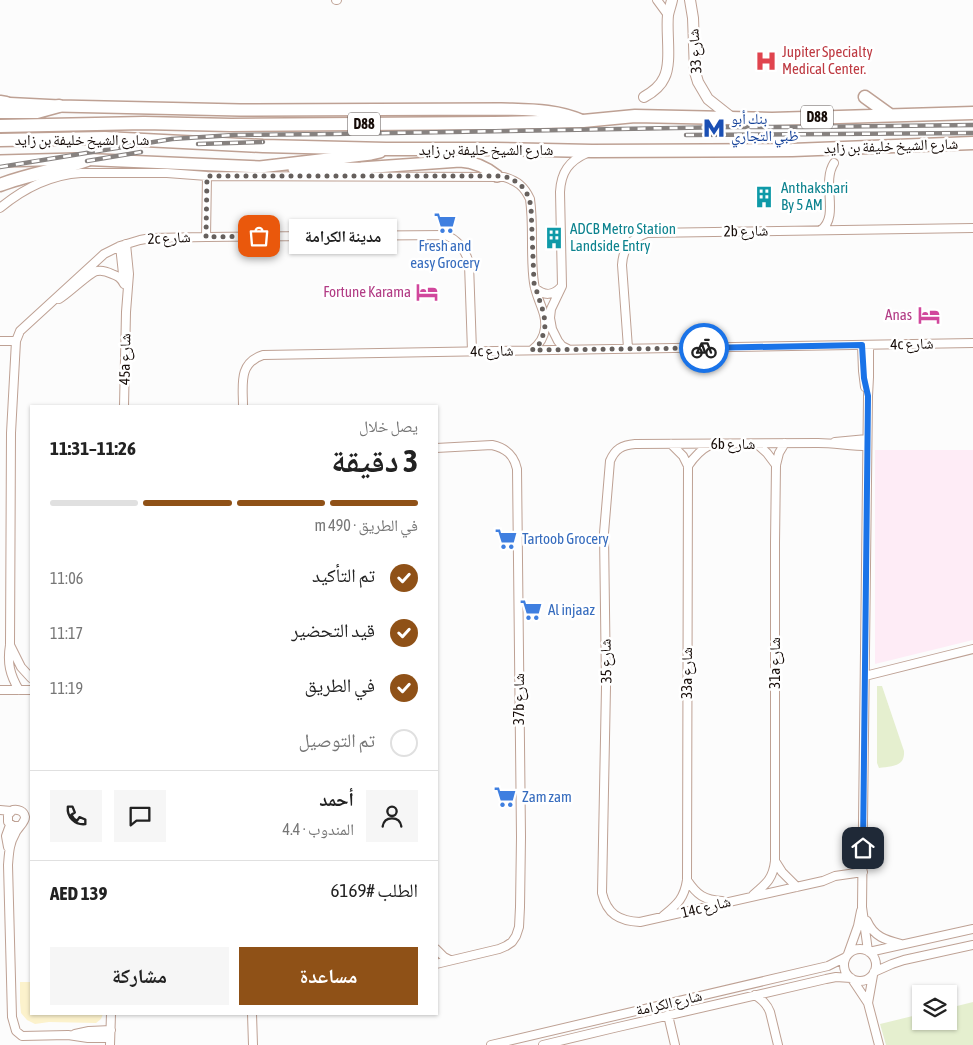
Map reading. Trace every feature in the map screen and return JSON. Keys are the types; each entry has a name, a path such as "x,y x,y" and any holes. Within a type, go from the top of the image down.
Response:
{"main road":[{"path":"865,97 890,115"},
{"path":"240,110 257,100"},
{"path":"1,105 37,112 59,106 240,110 543,110 563,113 582,120"},
{"name":"شارع الشيخ خليفة بن زايد","path":"0,126 144,122 240,125 494,123 635,116 772,119 973,113"},
{"name":"شارع الشيخ خليفة بن زايد","path":"0,140 97,138 263,146 592,151 792,150 973,144"},
{"path":"0,161 64,159 248,167 371,154 386,149"},
{"path":"0,185 87,160"},
{"path":"280,165 297,169 361,168 460,161 480,165 497,176"}],"street":[{"path":"658,0 668,15"},
{"name":"شارع 33","path":"644,97 659,86 666,74 668,15 672,0"},
{"name":"شارع 33","path":"690,0 693,18 695,72 698,82 708,99 732,118"},
{"path":"568,349 558,341 551,324 551,309 562,286 561,181 573,161 592,151"},
{"path":"821,230 827,225 830,217 828,178 834,163"},
{"path":"0,208 33,186 48,179 70,174 504,176 516,181 527,192 530,199 533,273 535,288 544,314 545,326 542,339 538,346 532,350"},
{"path":"206,237 207,176"},
{"name":"2b شارع","path":"628,348 623,256 626,248 632,241 647,232 973,228"},
{"name":"2c شارع","path":"16,341 20,331 104,254 123,245 151,238 446,235 460,243 468,257 472,351"},
{"name":"45a شارع","path":"123,245 126,312"},
{"name":"45a شارع","path":"123,245 128,254 124,405"},
{"path":"51,302 65,296 96,271 102,270 118,276 124,284"},
{"path":"535,288 542,294 546,294 555,292 562,286"},
{"path":"0,341 16,341 11,433 10,646 8,662 9,670 18,690"},
{"name":"4c شارع","path":"243,405 243,374 246,366 259,356 268,354 973,344"},
{"path":"866,345 864,378 868,396 862,907 858,926 844,963 847,974 868,1002 879,1045"},
{"name":"6b شارع","path":"634,444 785,444 831,443 848,440 867,443"},
{"name":"شارع 35","path":"602,893 606,687 604,533 612,455 622,446 634,444"},
{"path":"671,444 683,456 688,466 701,450 712,444"},
{"path":"757,444 767,452 776,465"},
{"name":"31a شارع","path":"752,896 770,880 775,861 776,465 779,453 785,444"},
{"name":"37b شارع","path":"438,963 492,951 512,942 519,927 520,907 517,469 514,458 499,446 440,448"},
{"name":"33a شارع","path":"660,918 682,898 688,880 688,466"},
{"path":"10,646 21,667 30,677"},
{"path":"865,676 973,649"},
{"path":"0,690 30,690"},
{"path":"0,810 30,810"},
{"path":"20,810 24,814 25,822 14,835 9,849 8,865 12,1017 16,1031 22,1036 68,1035 89,1031 111,1038 111,1015"},
{"path":"9,849 6,836 10,825 7,817 10,811"},
{"path":"10,825 13,826 25,822"},
{"path":"775,861 782,872 797,887"},
{"name":"14c شارع","path":"602,893 608,909 615,915 622,920 640,922 823,881 863,875"},
{"path":"688,880 694,890 702,897 728,902"},
{"path":"862,907 872,931 882,938 902,944"},
{"path":"862,907 869,952"},
{"path":"869,952 973,929"},
{"path":"852,979 863,981 904,960 973,945"},
{"path":"847,956 860,949 869,952 876,961 868,1002"},
{"path":"438,951 450,960"},
{"name":"شارع الكرامة","path":"491,1045 822,968 834,964 847,956"},
{"name":"شارع الكرامة","path":"543,1045 831,978 852,979"},
{"path":"755,995 765,1002 768,1007 778,1045"},
{"path":"252,1015 253,1045"},
{"path":"668,1015 675,1045"}],"shaded area":[{"path":"875,450 973,450 973,640 875,664"}],"green space":[{"path":"877,686 882,686 904,751 904,756 900,763 879,768 877,763"},
{"path":"973,1002 973,1045 886,1045 880,1024 912,1016 912,1030 957,1030 957,1006"}],"sand":[{"path":"20,982 30,982 30,1015 103,1015 96,1023 49,1022 35,1024 27,1020 21,1013"}],"railway":[{"path":"0,167 172,139 234,135 973,125"},
{"path":"686,135 973,133"},
{"path":"198,144 263,142"},
{"path":"87,161 141,152"}],"way so far":[{"path":"259,236 206,237 207,176 504,176 522,186 530,199 534,283 545,319 542,339 538,346 532,350 704,348"}],"place":[{"name":"Jupiter Specialty Medical Center.","path":"766,61"},
{"name":"بنك أبو ظبي التجاري","path":"714,128"},
{"name":"Anthakshari By 5 AM","path":"764,197"},
{"name":"Fresh and easy Grocery","path":"445,223"},
{"name":"مدينة الكرامة","path":"259,236"},
{"name":"ADCB Metro Station Landside Entry","path":"554,238"},
{"name":"Fortune Karama","path":"427,292"},
{"name":"Anas","path":"929,315"},
{"name":"Tartoob Grocery","path":"506,539"},
{"name":"Al injaaz","path":"531,610"},
{"name":"Zam zam","path":"505,797"}],"route":[{"path":"704,348 862,345 864,378 868,396 863,848"}]}
